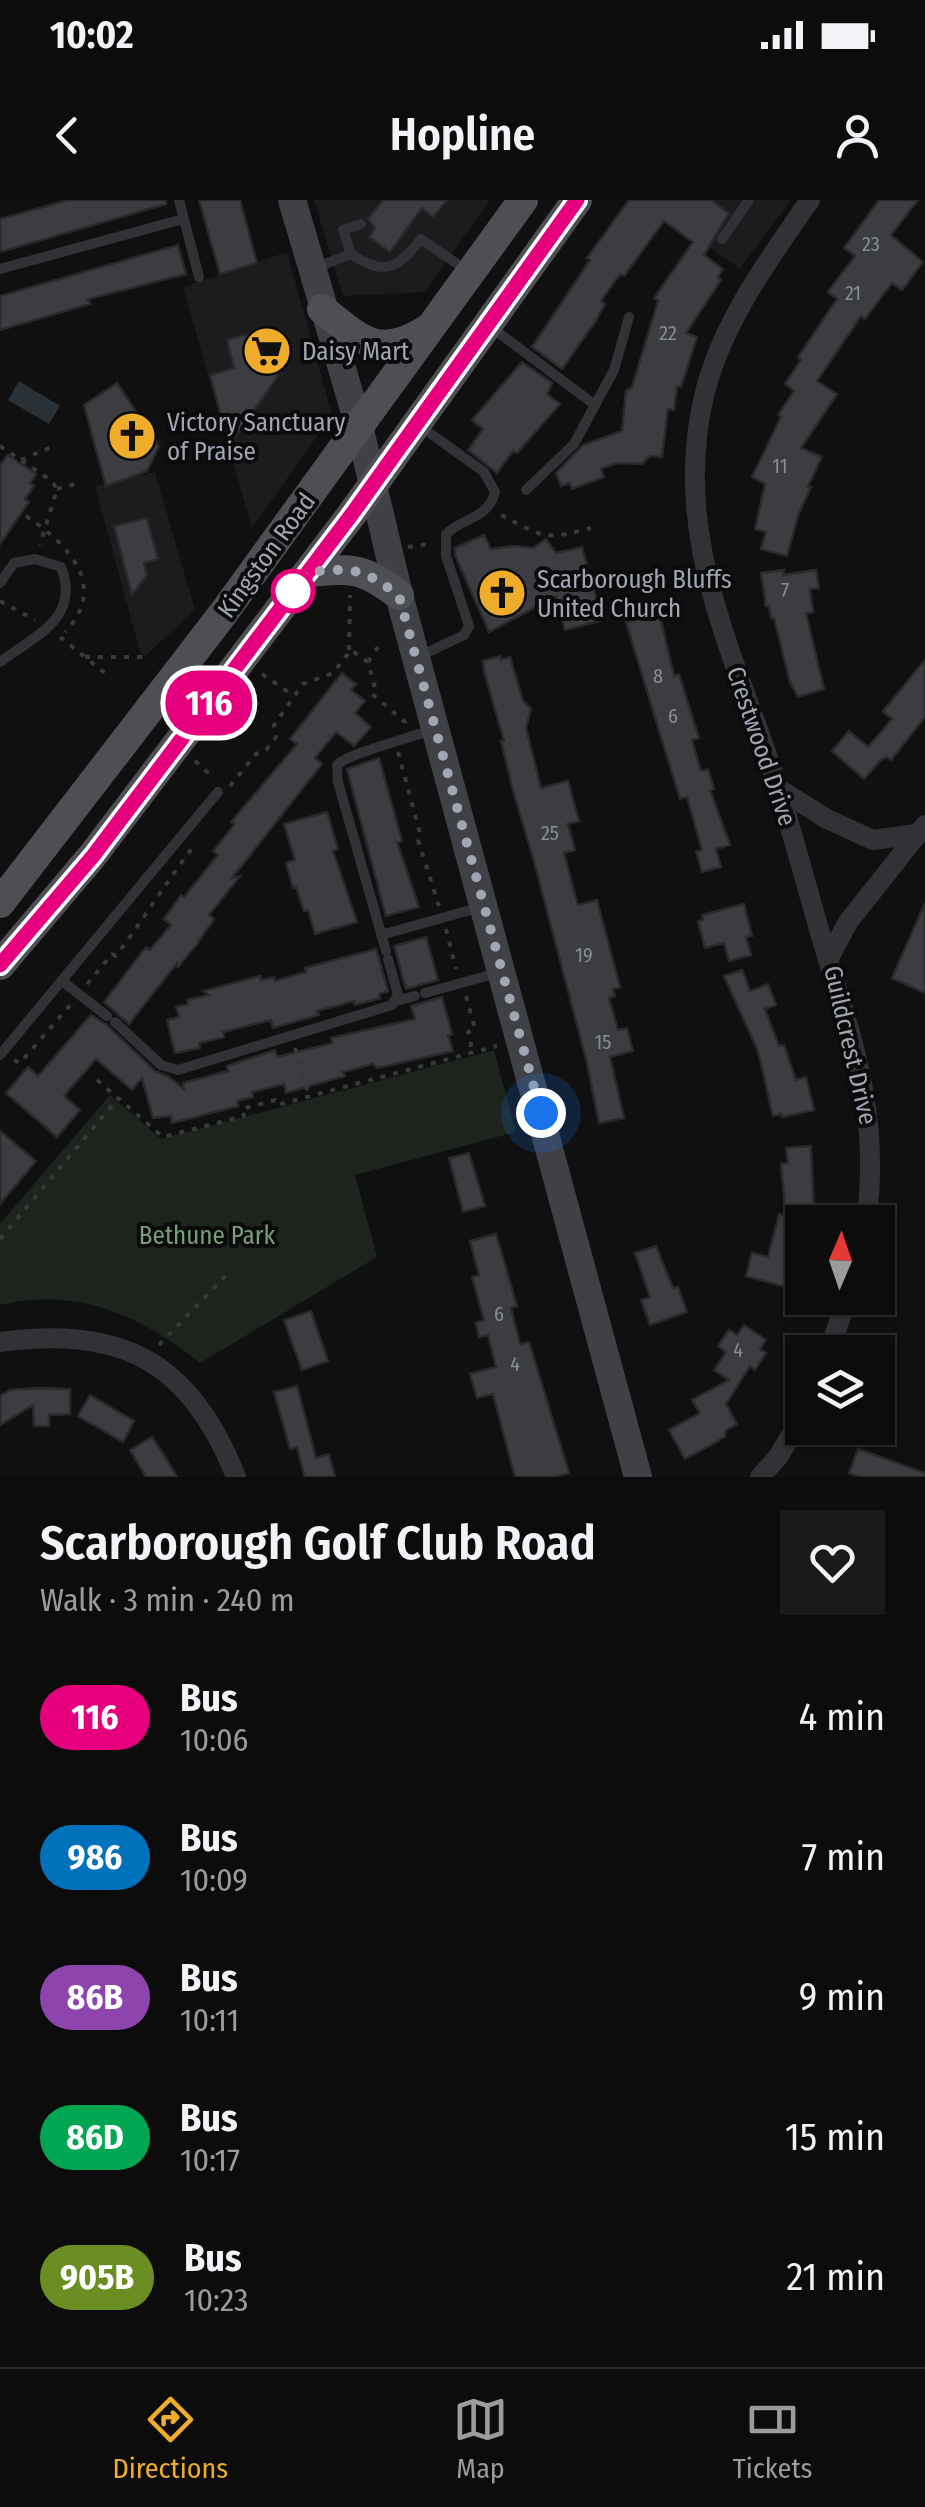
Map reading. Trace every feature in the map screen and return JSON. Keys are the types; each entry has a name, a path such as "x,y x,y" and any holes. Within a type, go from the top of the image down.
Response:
{"main road":[{"name":"Kingston Road","path":"0,903 222,615 523,200"},
{"name":"Kingston Road","path":"0,965 93,856 308,572 576,200"},
{"path":"322,309 363,343 391,346 434,325"},
{"path":"308,572 370,573 399,596"}],"street":[{"path":"292,200 359,426 399,596 438,728 638,1477"},
{"name":"Crestwood Drive","path":"810,200 764,265 722,345 706,388 694,460 693,502 710,582 733,661 779,789 828,960"},
{"name":"Guildcrest Drive","path":"779,789 828,819 873,840 921,829"},
{"name":"Guildcrest Drive","path":"868,1205 871,1129 854,1039 828,960 848,922 921,829"},
{"path":"0,1342 64,1337 125,1349 145,1360 187,1389 213,1424 236,1477"},
{"path":"760,1477 785,1445"}],"lane":[{"path":"179,200 199,276"},
{"path":"722,239 749,200"},
{"path":"0,269 182,219"},
{"path":"360,224 343,230 351,254 365,263 387,268 404,260 422,238 470,273"},
{"path":"311,270 351,254"},
{"path":"526,490 574,444 614,370 629,317"},
{"path":"486,324 595,405"},
{"path":"415,422 484,472 495,492 483,514 456,525 446,534 444,544 469,626 464,636 448,646 417,657"},
{"path":"0,583 14,563 35,558 61,568 68,587 62,615 0,662"},
{"path":"396,1001 398,994 338,782 337,765 347,756 438,728"},
{"path":"4,1058 62,980 223,790"},
{"path":"381,935 485,906"},
{"path":"62,980 161,1065 178,1070 502,972"}],"path":[{"path":"0,446 57,489"},
{"path":"20,460 54,446"},
{"path":"57,489 82,482"},
{"path":"35,558 57,489"},
{"path":"488,508 544,537 591,528"},
{"path":"408,547 444,544"},
{"path":"223,790 276,737 274,725 302,684 333,673 350,652 350,570"},
{"path":"368,662 380,644"},
{"path":"350,652 368,662 376,688 372,694 404,722 402,741 420,833 418,840 443,918"},
{"path":"86,658 150,657"},
{"path":"262,674 294,696"},
{"path":"195,761 205,769"},
{"path":"4,1058 20,1063 79,994"},
{"path":"291,1035 309,1096"},
{"path":"97,1080 163,1137 244,1116 242,1110 275,1100 276,1105 521,1040"},
{"path":"0,1238 118,1099"},
{"path":"145,1360 231,1270"}],"shaded area":[{"path":"314,200 490,200 425,292 343,296"},
{"path":"645,200 791,200 740,269"},
{"path":"287,252 332,415 252,528 183,287"},
{"path":"19,381 60,406 49,424 8,400"},
{"path":"155,472 195,610 142,659 95,486"}],"green space":[{"name":"Bethune Park","path":"494,1050 516,1132 355,1175 377,1257 200,1363 154,1331 107,1309 56,1300 0,1305 0,1224 110,1095 161,1139"}],"building":[{"path":"68,200 166,200 166,204 0,252 0,219"},
{"path":"199,200 240,200 257,263 220,274"},
{"path":"383,200 447,200 433,217 422,208 390,252 369,237 375,228 368,219"},
{"path":"629,200 711,200 729,213 704,255 723,269 718,277 721,280 686,333 697,337 681,387 677,386 674,410 668,409 662,457 650,456 642,464 617,463 601,469 604,477 572,489 570,483 561,486 556,473 583,445 622,431 626,391 632,387 658,301 654,298 693,242 664,221 601,301 605,304 597,319 562,369 532,347 590,260 587,258"},
{"path":"879,200 918,200 891,235 923,262 902,290 892,283 865,319 861,316 817,381 837,394 801,448 822,457 808,486 811,487 798,515 787,556 761,549 766,532 755,529 765,484 752,477 781,417 778,415 794,391 785,384 801,360 798,357 837,299 828,292 855,256 844,248"},
{"path":"178,245 186,274 88,299 90,304 0,330 0,296"},
{"path":"263,330 278,376 229,446 210,375 234,368 227,340"},
{"path":"522,362 552,383 547,394 560,404 517,453 513,451 497,473 468,450 483,429 472,420"},
{"path":"117,383 159,446 147,471 106,486 84,405"},
{"path":"8,455 36,474 30,483 34,486 25,499 29,502 0,544 0,465"},
{"path":"147,518 158,559 144,563 147,575 132,595 114,526"},
{"name":"Scarborough Bluffs United Church","path":"484,535 491,549 533,548 546,539 556,553 582,547 602,620 565,630 556,596 489,632 455,555 455,548"},
{"path":"784,570 783,575 816,570 819,588 810,589 813,612 806,613 824,689 798,697 790,682 774,618 766,606 761,573"},
{"path":"659,612 674,676 679,675 699,738 692,740 701,771 708,769 714,789 710,790 730,845 716,849 721,867 702,872 696,852 702,850 687,797 680,799 626,622"},
{"path":"500,656 501,660 510,657 523,701 531,709 526,728 541,788 568,781 579,821 568,824 575,850 564,853 578,905 597,900 620,987 613,989 615,996 609,998 618,1030 627,1028 633,1051 610,1057 624,1118 599,1123 586,1059 484,671 483,661"},
{"path":"925,660 925,717 891,760 887,757 880,761 864,779 832,751 849,731 868,747 892,719 883,711"},
{"path":"342,673 356,684 351,690 365,701 355,713 371,727 354,746 336,732 315,758 322,764 232,878 240,876 209,915 214,919 197,944 129,1024 104,1002 146,947 150,950 171,925 164,919 218,855 213,851 235,824 231,822 297,744 290,739"},
{"path":"379,758 402,841 397,842 419,907 386,916 347,769"},
{"path":"327,812 338,849 333,851 357,922 315,934 308,910 304,911 296,887 293,888 286,863 295,860 284,824"},
{"path":"925,903 925,993 892,978"},
{"path":"744,904 752,936 746,937 751,955 729,961 724,943 705,948 698,921 703,920 702,915"},
{"path":"426,937 438,980 406,989 394,946"},
{"path":"376,949 388,991 379,994 380,998 317,1011 319,1015 273,1028 271,1020 223,1032 224,1037 199,1043 200,1048 175,1053 167,1020 179,1017 176,1007 188,1004 187,1000 208,995 203,991 260,976 261,980 274,977 275,981 306,972 305,968"},
{"path":"742,970 750,991 768,984 776,1005 765,1009 779,1046 784,1045 796,1080 806,1077 814,1110 773,1116 758,1051 724,976"},
{"path":"442,997 453,1051 377,1068 373,1064 286,1093 284,1084 252,1092 253,1097 237,1101 238,1106 172,1123 171,1116 153,1118 142,1078 132,1090 96,1059 64,1096 80,1110 57,1137 6,1093 28,1067 38,1076 91,1015 107,1025 155,1071 184,1089 183,1083 228,1071 227,1066 275,1050 277,1057 333,1043 331,1038 415,1019 411,1006"},
{"path":"0,1131 36,1161 0,1204"},
{"path":"811,1146 814,1205 785,1206 781,1164 788,1163 786,1148"},
{"path":"469,1153 485,1206 463,1212 449,1158"},
{"path":"779,1214 785,1216 785,1287 746,1276 752,1253 768,1257"},
{"path":"496,1234 517,1306 511,1308 520,1344 529,1342 569,1473 555,1477 515,1477 493,1394 477,1398 470,1374 496,1367 488,1335 479,1337 476,1323 484,1320 472,1277 479,1275 470,1241"},
{"path":"656,1246 687,1312 650,1325 641,1300 650,1297 635,1253"},
{"path":"311,1311 328,1361 302,1370 284,1320"},
{"path":"744,1325 766,1340 760,1349 766,1353 755,1370 750,1366 726,1404 737,1424 726,1430 725,1437 685,1459 669,1430 700,1413 692,1400 729,1380 714,1370 726,1352 718,1346 729,1330 737,1335"},
{"path":"297,1386 316,1458 329,1454 335,1477 305,1477 297,1447 290,1449 274,1392"},
{"path":"70,1389 70,1414 49,1415 49,1426 34,1426 33,1405 0,1425 0,1396 10,1390"},
{"path":"90,1395 134,1421 123,1442 78,1416"},
{"path":"152,1437 177,1477 146,1477 130,1450"},
{"path":"858,1449 925,1473 925,1477 860,1477 849,1473"}],"bus line":[{"name":"116","path":"0,965 93,856 352,514 577,200"}],"place":[{"name":"Daisy Mart","path":"267,351"},
{"name":"Victory Sanctuary of Praise","path":"132,436"},
{"name":"Scarborough Bluffs United Church","path":"502,593"}],"route":[{"path":"293,591 308,572 342,569 370,573 399,596 541,1113"}]}
